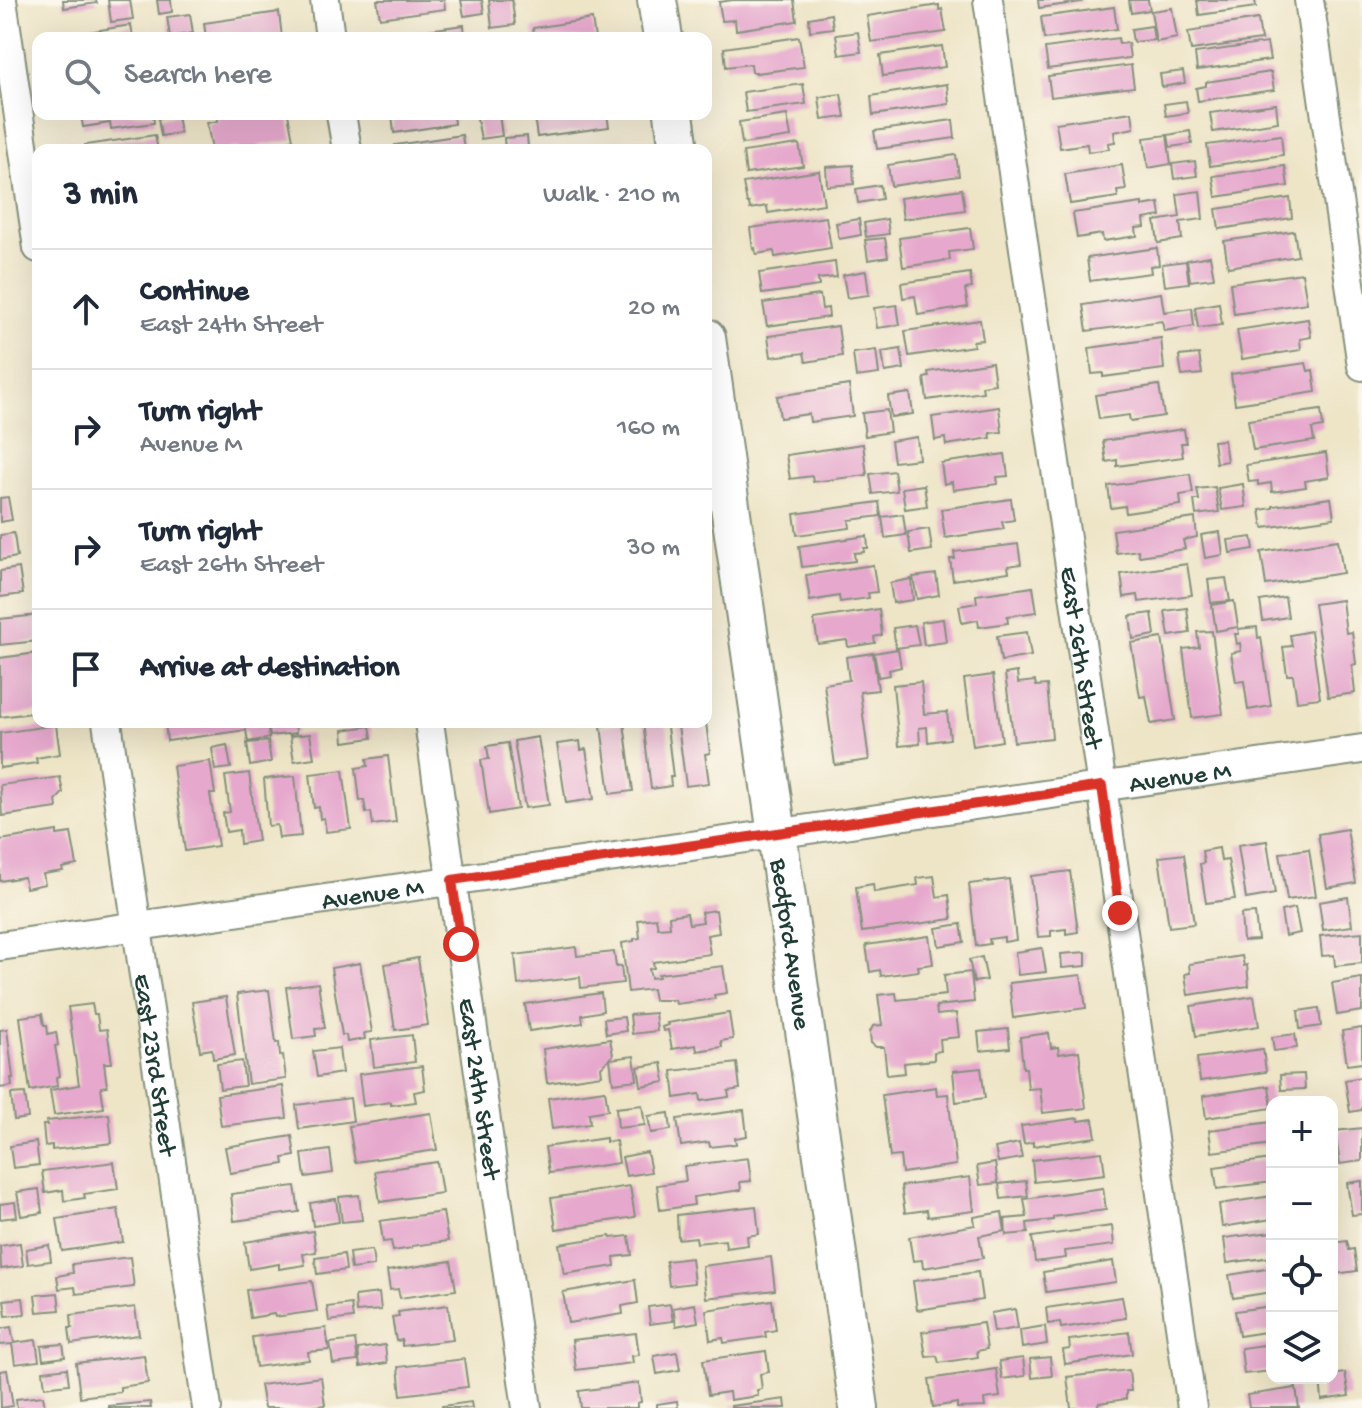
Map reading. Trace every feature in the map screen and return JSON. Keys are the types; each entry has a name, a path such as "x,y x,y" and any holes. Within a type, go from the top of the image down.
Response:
{"main road":[{"path":"657,0 662,32"},
{"path":"675,120 678,144"},
{"name":"Bedford Avenue","path":"712,380 859,1408"}],"street":[{"path":"2,0 32,207"},
{"path":"325,0 329,32"},
{"name":"East 26th Street","path":"988,0 1192,1408"},
{"path":"1309,0 1362,366"},
{"path":"342,120 346,144"},
{"name":"East 23rd Street","path":"108,728 207,1408"},
{"name":"East 24th Street","path":"430,728 527,1408"},
{"name":"Avenue M","path":"0,946 1362,749"}],"building":[{"path":"63,0 96,0 97,3 64,8"},
{"path":"108,0 130,0 133,19 111,22"},
{"path":"157,0 171,0 172,12 159,14"},
{"path":"377,0 444,0 445,9 380,18"},
{"path":"461,0 482,0 484,13 464,16"},
{"path":"489,0 512,0 515,25 492,28"},
{"path":"794,0 797,21 736,30 735,20 722,21 719,2"},
{"path":"1038,0 1082,0 1082,2 1039,8"},
{"path":"1129,0 1148,0 1150,10 1131,13"},
{"path":"1197,0 1255,0 1256,7 1199,15"},
{"path":"939,5 946,32 871,42 867,16"},
{"path":"1114,7 1117,29 1044,39 1041,17"},
{"path":"1172,8 1177,38 1156,42 1151,11"},
{"path":"279,12 281,32 205,32 204,23"},
{"path":"190,14 193,32 169,32 167,17"},
{"path":"831,14 833,28 810,31 809,18"},
{"path":"592,19 594,32 533,32 533,28"},
{"path":"1258,19 1261,40 1191,50 1188,32"},
{"path":"131,25 132,32 88,32"},
{"path":"464,25 465,32 414,32"},
{"path":"1152,26 1154,40 1133,42 1131,29"},
{"path":"858,32 861,52 839,55 836,35"},
{"path":"799,37 804,67 756,73 752,72 751,64 726,67 724,48"},
{"path":"1118,38 1119,44 1128,43 1130,58 1048,69 1045,48"},
{"path":"1267,43 1270,60 1197,70 1195,53"},
{"path":"942,46 945,67 883,76 880,55"},
{"path":"1131,65 1134,87 1051,97 1048,76"},
{"path":"1183,71 1185,83 1162,87 1160,74"},
{"path":"1271,72 1274,90 1198,101 1196,88 1206,86 1206,82"},
{"path":"803,84 806,104 746,112 743,92"},
{"path":"947,84 949,104 873,115 871,96"},
{"path":"841,94 845,117 822,120 819,97"},
{"path":"1186,101 1188,113 1166,116 1164,104"},
{"path":"1276,104 1278,122 1213,132 1210,113"},
{"path":"1132,112 1134,128 1114,132 1115,142 1108,143 1109,149 1088,152 1087,144 1060,148 1056,123"},
{"path":"787,115 791,137 742,144 739,122"},
{"path":"82,120 154,120 154,123 111,129 110,123 83,127"},
{"path":"158,120 178,120 180,133 161,136"},
{"path":"289,120 293,140 270,144 211,144 207,123"},
{"path":"393,120 454,120 454,124 394,133"},
{"path":"477,120 500,120 502,136 481,139"},
{"path":"535,120 608,120 609,127 537,137"},
{"path":"953,120 955,138 877,149 874,131"},
{"path":"1190,131 1192,144 1170,147 1168,135"},
{"path":"155,135 157,144 92,144"},
{"path":"462,135 463,144 402,144"},
{"path":"1167,135 1171,164 1148,168 1144,138"},
{"path":"1281,135 1283,155 1210,166 1207,145"},
{"path":"527,136 528,144 504,144 504,138"},
{"path":"799,144 803,166 746,174 743,152"},
{"path":"956,155 959,176 891,186 888,165"},
{"path":"1195,161 1197,176 1174,179 1172,164"},
{"path":"853,165 854,184 827,186 826,167"},
{"path":"1122,165 1126,190 1117,191 1118,197 1070,204 1065,174"},
{"path":"1285,166 1288,186 1216,197 1213,176"},
{"path":"819,171 824,204 768,213 767,206 750,209 747,203 743,183"},
{"path":"880,185 882,199 858,203 856,189"},
{"path":"962,189 965,210 903,219 900,198"},
{"path":"1200,191 1203,219 1180,222 1182,239 1158,243 1155,221 1180,217 1177,194"},
{"path":"1290,198 1292,218 1219,229 1216,209"},
{"path":"1142,203 1142,206 1159,203 1161,216 1144,219 1145,227 1136,228 1137,236 1103,241 1102,234 1077,238 1073,213"},
{"path":"826,217 831,248 775,257 774,251 756,254 753,249 750,228"},
{"path":"859,219 861,235 839,239 836,223"},
{"path":"887,219 889,234 866,237 864,223"},
{"path":"970,228 973,249 949,252 950,260 903,267 899,238"},
{"path":"1294,231 1298,256 1228,267 1224,241"},
{"path":"885,238 888,257 868,260 865,240"},
{"path":"1157,248 1159,265 1150,266 1151,273 1090,281 1087,258"},
{"path":"1210,256 1214,278 1190,281 1187,260"},
{"path":"1186,261 1189,283 1165,286 1162,264"},
{"path":"835,262 837,277 818,279 819,286 762,294 759,273"},
{"path":"866,271 869,295 847,298 843,275"},
{"path":"970,273 972,288 965,289 968,307 918,315 915,296 903,298 901,283"},
{"path":"1302,273 1307,303 1234,314 1230,283"},
{"path":"1161,293 1164,312 1192,308 1194,326 1164,331 1162,321 1087,331 1083,305"},
{"path":"820,295 822,309 828,308 829,317 767,326 763,303"},
{"path":"1219,303 1222,325 1198,328 1195,307"},
{"path":"897,305 900,325 877,328 874,308"},
{"path":"1308,319 1311,337 1300,339 1301,350 1242,359 1237,330"},
{"path":"980,320 983,340 973,341 974,346 909,356 905,331"},
{"path":"838,326 842,356 806,362 804,353 771,357 768,336"},
{"path":"1161,338 1164,369 1103,377 1103,373 1092,374 1089,348"},
{"path":"901,349 904,369 885,372 882,352"},
{"path":"876,350 879,374 856,377 853,353"},
{"path":"1199,354 1202,374 1182,376 1179,356"},
{"path":"992,362 995,384 982,386 983,392 927,400 924,378 929,377 928,372"},
{"path":"1306,363 1308,371 1313,370 1316,392 1235,404 1231,374"},
{"path":"849,385 853,416 810,422 809,414 780,418 777,396"},
{"path":"1159,385 1164,416 1130,421 1129,415 1099,419 1095,395"},
{"path":"910,393 913,414 891,417 888,396"},
{"path":"999,407 1002,432 990,433 991,438 946,445 945,438 935,440 932,417"},
{"path":"887,410 890,432 865,436 862,413"},
{"path":"1321,410 1323,427 1312,429 1314,441 1253,450 1248,420"},
{"path":"1184,429 1186,443 1181,443 1183,457 1117,466 1117,460 1106,462 1103,441"},
{"path":"917,437 919,459 894,462 891,441"},
{"path":"1224,440 1227,461 1216,463 1213,441"},
{"path":"863,444 867,475 813,482 812,476 790,479 786,455"},
{"path":"1326,453 1329,477 1305,481 1306,487 1272,492 1271,483 1258,485 1258,481 1249,482 1246,465"},
{"path":"1005,454 1008,476 997,477 998,484 953,490 952,482 944,484 941,463"},
{"path":"894,471 897,491 873,494 870,474"},
{"path":"1190,474 1193,493 1180,495 1181,505 1126,513 1125,506 1111,508 1108,486"},
{"path":"1243,484 1246,507 1222,510 1218,488"},
{"path":"924,485 927,506 905,509 902,488"},
{"path":"1215,487 1219,512 1196,515 1194,500 1199,500 1197,489"},
{"path":"8,497 12,520 0,522 0,498"},
{"path":"1331,498 1334,518 1263,528 1260,510"},
{"path":"1011,499 1014,520 1002,522 1004,529 945,538 941,509"},
{"path":"879,502 881,516 849,520 850,528 797,535 794,514"},
{"path":"903,514 906,535 885,538 882,517"},
{"path":"1195,518 1197,537 1183,540 1185,549 1139,556 1138,550 1116,553 1113,530"},
{"path":"929,529 932,550 911,553 908,532"},
{"path":"1220,532 1223,555 1205,558 1201,535"},
{"path":"14,533 17,557 0,560 0,535"},
{"path":"867,536 868,548 864,548 864,552 854,553 855,561 802,567 799,546"},
{"path":"1252,537 1254,549 1230,553 1228,540"},
{"path":"1338,540 1343,573 1266,585 1261,552"},
{"path":"1018,544 1021,564 1008,566 1009,572 953,580 950,559 955,559 954,552"},
{"path":"1187,564 1192,595 1139,602 1138,595 1124,597 1121,574"},
{"path":"873,565 877,592 868,593 869,598 840,602 839,596 810,601 806,575"},
{"path":"19,568 23,594 0,597 0,571"},
{"path":"936,574 939,595 917,599 913,577"},
{"path":"1226,578 1230,601 1211,603 1208,580"},
{"path":"911,579 913,600 893,603 890,583"},
{"path":"1033,587 1037,612 1007,616 1008,623 979,627 978,620 962,623 959,606 977,603 976,595"},
{"path":"1285,597 1288,617 1263,621 1260,601"},
{"path":"1342,600 1346,633 1352,632 1356,664 1352,665 1355,693 1328,697 1314,604"},
{"path":"1234,601 1238,627 1216,631 1212,605"},
{"path":"1187,608 1190,633 1169,636 1165,611"},
{"path":"879,609 882,635 874,637 875,643 848,647 847,640 818,644 814,619"},
{"path":"1152,613 1155,635 1133,639 1130,616"},
{"path":"32,616 32,642 0,645 0,619"},
{"path":"943,619 946,642 924,645 921,622"},
{"path":"915,625 919,645 896,648 893,628"},
{"path":"1257,627 1271,706 1248,710 1244,681 1236,682 1231,653 1241,651 1235,634 1239,634 1238,629"},
{"path":"1212,631 1223,714 1192,718 1183,649 1199,647 1197,632"},
{"path":"1311,631 1320,698 1297,701 1293,675 1287,675 1283,647 1292,646 1290,635"},
{"path":"1027,632 1031,656 1001,661 997,636"},
{"path":"1162,638 1175,720 1151,724 1146,696 1140,697 1131,643"},
{"path":"898,649 901,667 889,670 890,675 878,677 874,653"},
{"path":"873,653 878,690 860,692 869,760 835,765 824,684 849,680 846,657"},
{"path":"32,654 32,713 0,717 0,658"},
{"path":"1017,672 1018,683 1035,681 1036,686 1047,685 1052,738 1014,742 1005,674"},
{"path":"993,675 1002,741 973,746 964,679"},
{"path":"921,682 924,714 947,712 950,739 928,742 927,727 919,728 920,744 899,746 893,685"},
{"path":"56,728 60,754 36,758 37,763 0,768 0,733"},
{"path":"166,728 268,728 269,738 248,742 246,730 167,741"},
{"path":"269,728 296,728 296,733 270,736"},
{"path":"370,728 372,738 344,742 343,730"},
{"path":"601,728 625,728 633,791 610,794"},
{"path":"644,728 667,728 673,777 670,777 671,786 651,789"},
{"path":"678,728 707,728 710,753 705,754 709,783 686,786"},
{"path":"310,734 314,758 294,761 290,736"},
{"path":"538,737 549,805 525,808 514,741"},
{"path":"268,741 271,762 250,766 247,743"},
{"path":"580,741 581,750 586,749 594,799 566,803 557,744"},
{"path":"508,743 518,809 489,814 481,760 489,759 487,746"},
{"path":"227,745 231,768 215,770 212,748"},
{"path":"388,756 396,822 373,825 371,812 366,813 364,800 360,801 356,768 368,766 367,759"},
{"path":"210,761 215,794 210,794 218,846 185,851 173,766"},
{"path":"343,770 351,829 326,832 319,807 314,808 310,774"},
{"path":"249,773 258,841 240,844 239,830 226,832 223,813 230,812 225,776"},
{"path":"295,776 301,836 279,838 277,825 268,826 264,779"},
{"path":"60,777 63,793 56,800 57,808 2,816 0,785"},
{"path":"1347,829 1356,883 1327,888 1318,834"},
{"path":"57,831 57,835 71,833 77,865 43,874 45,884 26,888 24,877 0,881 0,840"},
{"path":"1267,841 1275,894 1246,899 1238,845"},
{"path":"1219,848 1221,861 1228,860 1235,899 1206,903 1200,864 1204,863 1202,851"},
{"path":"1309,849 1316,896 1287,900 1280,853"},
{"path":"1184,854 1194,924 1169,927 1159,857"},
{"path":"1070,871 1078,932 1066,934 1066,929 1051,931 1051,936 1038,937 1031,876"},
{"path":"934,876 937,897 949,895 952,919 862,932 856,887 873,884 874,892 918,885 917,878"},
{"path":"1009,879 1016,940 1004,942 1004,937 989,939 990,944 976,946 969,884"},
{"path":"1348,897 1352,926 1323,930 1319,902"},
{"path":"1295,908 1300,933 1285,936 1281,911"},
{"path":"716,910 719,933 707,935 710,954 653,962 654,968 649,969 651,978 659,977 658,974 723,966 727,993 714,995 715,999 676,1004 675,1000 654,1000 652,989 628,992 622,943 640,938 638,920 656,918 658,928 670,927 669,916 687,913 689,924 703,922 701,912"},
{"path":"1255,913 1258,940 1243,941 1241,914"},
{"path":"961,924 964,942 939,946 936,928"},
{"path":"1362,932 1362,963 1335,966 1334,955 1322,956 1320,936"},
{"path":"929,936 933,964 918,966 919,971 881,976 880,970 870,972 866,945"},
{"path":"576,947 577,956 614,952 616,967 621,966 623,983 581,988 580,977 518,985 515,955"},
{"path":"1042,948 1046,972 1018,975 1015,952"},
{"path":"1086,952 1086,966 1062,968 1061,954"},
{"path":"1242,956 1244,966 1247,965 1249,986 1188,995 1185,974 1190,973 1189,964"},
{"path":"982,957 987,980 974,982 969,960"},
{"path":"418,958 428,1025 395,1030 385,964"},
{"path":"360,963 372,1032 364,1033 365,1039 347,1042 346,1035 342,1035 331,968"},
{"path":"971,972 974,1002 936,1006 937,1015 956,1013 959,1037 940,1039 941,1051 934,1052 934,1060 904,1063 905,1073 887,1075 884,1047 871,1043 873,1026 882,1025 878,995 896,993 897,1000 946,995 944,975"},
{"path":"1081,975 1086,1008 1013,1018 1009,983"},
{"path":"1362,978 1362,1011 1337,1015 1332,983"},
{"path":"318,983 325,1028 315,1029 316,1036 293,1039 286,987"},
{"path":"269,990 276,1043 279,1042 280,1056 283,1055 286,1079 248,1084 237,994"},
{"path":"601,993 603,1011 582,1015 583,1023 529,1031 525,1004"},
{"path":"1254,996 1259,1026 1196,1036 1191,1006"},
{"path":"226,997 235,1055 213,1059 212,1049 200,1051 192,1002"},
{"path":"92,1004 99,1030 107,1029 112,1063 104,1063 107,1086 101,1087 104,1108 54,1115 50,1090 79,1085 68,1007"},
{"path":"1319,1008 1321,1026 1300,1029 1298,1011"},
{"path":"655,1013 657,1031 632,1034 630,1015"},
{"path":"729,1013 733,1039 721,1041 722,1047 697,1051 696,1045 672,1049 668,1030 663,1031 662,1027 667,1023"},
{"path":"42,1014 48,1034 56,1032 60,1076 56,1077 57,1086 30,1091 20,1017"},
{"path":"624,1017 626,1031 606,1034 604,1019"},
{"path":"1362,1028 1362,1063 1347,1065 1342,1031"},
{"path":"7,1029 13,1078 12,1086 0,1088 0,1030"},
{"path":"1008,1029 1010,1048 980,1051 978,1032"},
{"path":"1049,1033 1051,1048 1058,1047 1059,1054 1079,1051 1086,1108 1043,1113 1040,1088 1028,1089 1020,1037"},
{"path":"1295,1034 1297,1048 1274,1051 1272,1037"},
{"path":"412,1035 415,1062 374,1067 371,1040"},
{"path":"610,1039 613,1055 601,1067 602,1075 547,1083 543,1049"},
{"path":"339,1048 342,1073 317,1077 313,1051"},
{"path":"1263,1049 1266,1072 1200,1081 1197,1058"},
{"path":"634,1056 637,1080 613,1083 610,1059"},
{"path":"242,1061 245,1086 220,1089 217,1064"},
{"path":"662,1063 665,1082 641,1086 638,1067"},
{"path":"737,1063 740,1089 728,1091 729,1097 701,1101 700,1094 675,1098 672,1071"},
{"path":"422,1066 425,1090 414,1092 416,1102 363,1106 359,1074"},
{"path":"981,1068 985,1098 956,1102 953,1071"},
{"path":"1304,1074 1305,1089 1281,1090 1280,1075"},
{"path":"1362,1077 1362,1110 1350,1112 1345,1080"},
{"path":"283,1086 287,1118 221,1126 217,1095"},
{"path":"1269,1086 1270,1096 1266,1096 1266,1109 1206,1118 1203,1096"},
{"path":"936,1087 937,1095 948,1094 956,1165 902,1173 900,1156 890,1157 882,1095"},
{"path":"605,1090 608,1110 589,1113 590,1124 552,1129 548,1098"},
{"path":"25,1093 28,1118 14,1120 11,1094"},
{"path":"350,1098 353,1121 299,1129 296,1105"},
{"path":"642,1105 645,1125 618,1128 616,1108"},
{"path":"744,1110 747,1136 735,1138 736,1144 710,1147 709,1142 681,1146 677,1119"},
{"path":"431,1113 437,1150 355,1162 349,1126"},
{"path":"669,1113 671,1130 651,1133 648,1116"},
{"path":"109,1114 112,1143 52,1150 52,1145 45,1146 43,1125 47,1125 46,1121"},
{"path":"1079,1118 1079,1121 1093,1119 1096,1137 1033,1146 1033,1142 1024,1144 1021,1126"},
{"path":"1266,1123 1266,1145 1212,1152 1209,1130"},
{"path":"1362,1128 1362,1161 1340,1164 1338,1131"},
{"path":"292,1136 295,1156 283,1158 284,1164 230,1173 225,1147"},
{"path":"606,1138 606,1142 616,1141 619,1163 549,1173 545,1147"},
{"path":"36,1142 39,1165 13,1168 10,1146"},
{"path":"1019,1143 1022,1158 998,1162 995,1148"},
{"path":"330,1150 333,1173 305,1177 302,1154"},
{"path":"647,1152 651,1172 626,1176 622,1157"},
{"path":"1102,1152 1105,1174 1034,1182 1032,1160"},
{"path":"748,1158 751,1181 740,1182 741,1190 693,1197 694,1205 660,1210 657,1185 686,1181 684,1166"},
{"path":"1266,1160 1266,1183 1217,1189 1214,1167"},
{"path":"114,1162 118,1189 84,1194 85,1198 64,1201 63,1190 45,1193 42,1171"},
{"path":"437,1162 442,1193 380,1202 375,1171"},
{"path":"995,1163 998,1183 980,1185 977,1166"},
{"path":"970,1177 974,1211 928,1217 927,1210 905,1213 901,1186"},
{"path":"1026,1181 1028,1196 1001,1199 999,1184"},
{"path":"1362,1181 1362,1214 1352,1215 1347,1183"},
{"path":"295,1186 299,1212 234,1221 231,1194"},
{"path":"630,1186 635,1217 556,1229 551,1198"},
{"path":"1103,1188 1106,1210 1027,1223 1028,1233 1006,1235 1005,1219 1027,1217 1024,1199"},
{"path":"39,1189 42,1213 21,1216 17,1192"},
{"path":"359,1195 362,1220 342,1222 339,1197"},
{"path":"1266,1197 1266,1220 1222,1227 1219,1204"},
{"path":"336,1199 339,1222 313,1226 310,1203"},
{"path":"15,1202 17,1217 0,1219 0,1204"},
{"path":"756,1206 759,1234 747,1236 748,1245 726,1248 725,1240 697,1243 696,1237 678,1239 677,1215"},
{"path":"118,1209 123,1242 62,1251 57,1219"},
{"path":"443,1212 448,1241 393,1251 391,1241 383,1242 380,1221"},
{"path":"1002,1212 1005,1231 979,1236 983,1258 923,1268 922,1260 913,1261 909,1237 975,1225 974,1217"},
{"path":"1112,1226 1114,1245 1065,1251 1066,1258 1035,1262 1032,1237"},
{"path":"313,1231 316,1252 303,1254 305,1265 279,1269 279,1264 249,1269 245,1242"},
{"path":"1266,1233 1266,1258 1227,1263 1224,1238"},
{"path":"629,1236 632,1255 614,1257 615,1266 564,1274 559,1244"},
{"path":"1347,1241 1349,1250 1354,1249 1357,1271 1338,1274 1338,1242"},
{"path":"20,1243 23,1266 1,1269 0,1246"},
{"path":"49,1245 51,1261 28,1264 26,1249"},
{"path":"372,1250 374,1266 351,1269 349,1253"},
{"path":"344,1254 346,1270 317,1274 315,1258"},
{"path":"130,1257 134,1287 76,1294 75,1287 59,1289 57,1276 73,1273 72,1264"},
{"path":"771,1257 775,1290 706,1298 702,1266"},
{"path":"691,1258 694,1283 669,1286 666,1261"},
{"path":"451,1261 456,1290 400,1298 398,1289 390,1290 387,1271"},
{"path":"1113,1261 1116,1282 1046,1292 1043,1272"},
{"path":"1266,1269 1266,1293 1233,1298 1229,1275"},
{"path":"978,1272 982,1300 917,1310 913,1281"},
{"path":"635,1280 638,1303 622,1306 623,1314 568,1323 563,1292"},
{"path":"312,1281 317,1311 250,1318 246,1290"},
{"path":"58,1293 60,1310 37,1312 35,1295"},
{"path":"379,1293 381,1310 356,1312 355,1296"},
{"path":"1122,1297 1126,1318 1061,1328 1060,1322 1048,1324 1046,1308"},
{"path":"23,1298 25,1314 6,1316 4,1300"},
{"path":"772,1300 776,1330 765,1332 766,1337 724,1343 723,1338 710,1340 706,1310"},
{"path":"351,1304 353,1318 329,1321 327,1307"},
{"path":"670,1304 673,1321 650,1324 648,1307"},
{"path":"695,1304 698,1322 676,1326 673,1308"},
{"path":"448,1305 453,1340 402,1346 402,1340 396,1341 392,1317 399,1316 398,1312"},
{"path":"135,1307 139,1335 71,1344 71,1315"},
{"path":"1266,1307 1266,1332 1239,1336 1235,1311"},
{"path":"1015,1309 1018,1328 994,1332 991,1313"},
{"path":"983,1323 987,1349 977,1351 978,1357 939,1363 937,1356 926,1357 922,1332"},
{"path":"1045,1326 1047,1344 1022,1348 1020,1330"},
{"path":"11,1327 14,1343 36,1340 39,1361 15,1364 12,1344 0,1345 0,1329"},
{"path":"326,1328 329,1350 308,1352 309,1360 256,1367 252,1337"},
{"path":"1129,1332 1132,1354 1065,1364 1063,1350 1070,1349 1069,1340"},
{"path":"636,1333 639,1355 632,1356 633,1363 576,1370 572,1340"},
{"path":"355,1340 358,1361 333,1364 330,1343"},
{"path":"63,1344 65,1357 43,1360 41,1346"},
{"path":"385,1345 387,1363 360,1367 358,1349"},
{"path":"1266,1345 1266,1372 1244,1374 1241,1348"},
{"path":"766,1351 769,1372 760,1374 762,1389 757,1390 758,1396 730,1400 729,1392 708,1395 703,1360"},
{"path":"677,1352 680,1370 657,1374 654,1356"},
{"path":"144,1355 148,1383 120,1387 120,1392 80,1397 76,1363"},
{"path":"1050,1357 1052,1376 1032,1378 1030,1359"},
{"path":"1023,1358 1025,1376 1002,1379 999,1361"},
{"path":"464,1359 468,1387 401,1395 398,1367"},
{"path":"67,1368 69,1384 45,1387 43,1371"},
{"path":"996,1369 1000,1397 984,1399 985,1407 957,1408 957,1403 933,1407 929,1379"},
{"path":"7,1370 13,1406 1,1408 0,1371"},
{"path":"1129,1370 1131,1391 1126,1391 1126,1399 1099,1403 1096,1408 1071,1408 1067,1377"},
{"path":"1345,1373 1349,1396 1322,1400 1321,1384 1338,1384 1338,1374"},
{"path":"321,1377 325,1405 264,1408 260,1385"},
{"path":"639,1383 641,1402 637,1403 637,1408 581,1408 579,1391"},
{"path":"1296,1388 1299,1408 1249,1408 1247,1395"},
{"path":"43,1396 45,1408 17,1408 16,1399"},
{"path":"785,1399 786,1408 731,1408 731,1406"},
{"path":"677,1401 678,1408 657,1408 657,1404"},
{"path":"150,1402 151,1408 108,1408 108,1406"},
{"path":"471,1402 472,1408 442,1408 442,1406"}],"route":[{"path":"461,944 452,880 1102,786 1120,913"}]}
